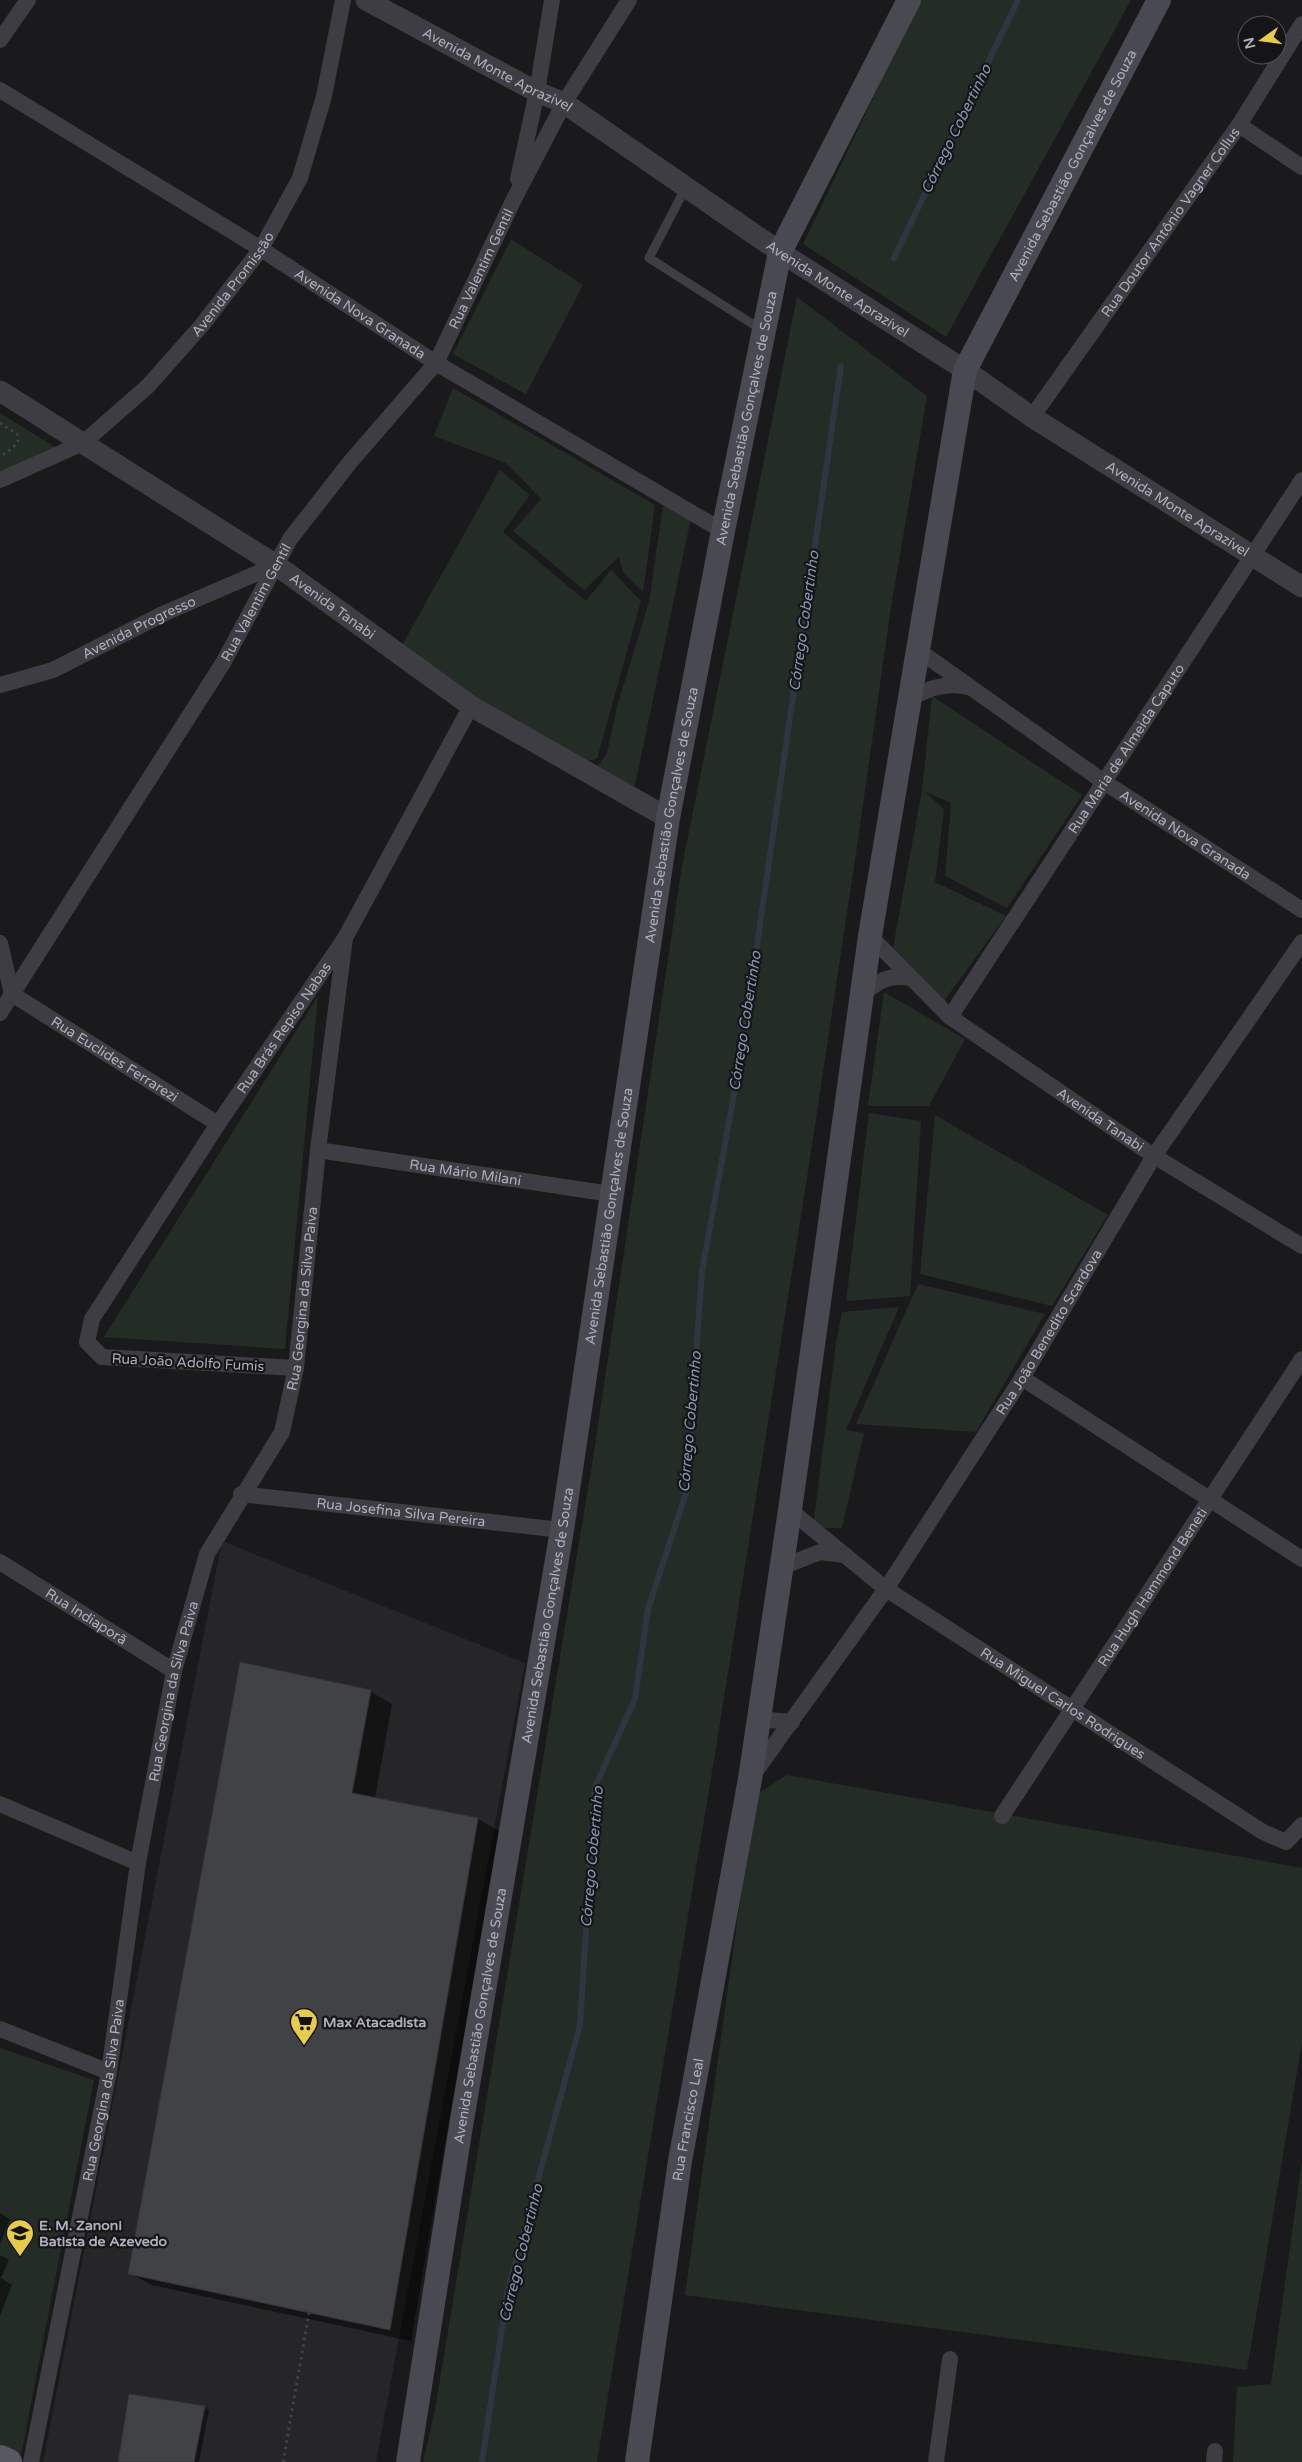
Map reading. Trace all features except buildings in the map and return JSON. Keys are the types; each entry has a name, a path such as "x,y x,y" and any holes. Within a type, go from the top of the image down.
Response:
{"main road":[{"name":"Avenida Sebastião Gonçalves de Souza","path":"408,2462 461,2126 562,1530 668,818 723,531 780,252 909,0"},
{"name":"Avenida Sebastião Gonçalves de Souza","path":"750,1779 782,1567 870,936 965,370 1159,0"},
{"name":"Rua Francisco Leal","path":"637,2462 680,2161 750,1779"},
{"path":"0,2458 9,2462"}],"street":[{"path":"0,40 28,0"},
{"name":"Avenida Promissão","path":"0,480 83,443 148,386 202,325 261,249 300,178 324,96 342,0"},
{"name":"Avenida Monte Aprazível","path":"366,0 537,92 564,103 780,252 965,370 1032,417 1302,587"},
{"path":"537,92 552,0"},
{"name":"Rua Valentim Gentil","path":"0,1013 223,663 290,539 351,461 436,363 514,199 564,103 629,0"},
{"name":"Rua Doutor Antônio Vagner Collus","path":"1032,417 1239,125 1302,24"},
{"name":"Avenida Nova Granada","path":"0,90 261,249 436,363 723,531"},
{"name":"Rua Valentim Gentil","path":"514,199 537,92"},
{"path":"1239,125 1302,167"},
{"name":"Avenida Tanabi","path":"0,391 276,565 471,706 668,818"},
{"name":"Rua Maria de Almeida Caputo","path":"950,1017 1302,480"},
{"name":"Avenida Progresso","path":"0,685 53,670 165,613 276,565"},
{"name":"Avenida Nova Granada","path":"918,650 1104,782 1302,910"},
{"name":"Avenida Nova Granada","path":"909,699 934,686 953,684 971,688"},
{"name":"Rua Brás Repiso Nabas","path":"87,1342 92,1319 218,1124 345,938 471,706"},
{"name":"Avenida Tanabi","path":"870,936 950,1017 1154,1156 1302,1246"},
{"name":"Rua Georgina da Silva Paiva","path":"31,2462 109,2072 138,1863 174,1671 207,1554 242,1494 282,1432 296,1368 318,1150 345,938"},
{"name":"Rua João Benedito Scardova","path":"750,1779 886,1590 1022,1378 1154,1156 1302,942"},
{"path":"0,943 12,994"},
{"path":"861,995 878,982 896,975 911,978"},
{"name":"Rua Euclides Ferrarezi","path":"12,994 218,1124"},
{"name":"Rua Mário Milani","path":"318,1150 611,1194"},
{"name":"Rua João Adolfo Fumis","path":"87,1342 102,1357 296,1368"},
{"name":"Rua Hugh Hammond Beneti","path":"1002,1816 1302,1359"},
{"path":"1022,1378 1302,1559"},
{"name":"Rua Josefina Silva Pereira","path":"242,1494 562,1530"},
{"name":"Rua Miguel Carlos Rodrigues","path":"790,1510 886,1590 1070,1710 1263,1832 1286,1842 1302,1825"},
{"path":"782,1567 820,1552 845,1555"},
{"name":"Rua Indiaporã","path":"0,1562 174,1671"},
{"path":"759,1719 792,1722"},
{"path":"0,1804 138,1863"},
{"path":"0,2029 109,2072"},
{"path":"936,2462 950,2359"}],"lane":[{"path":"686,187 649,258 764,332"}],"path":[{"path":"0,423 15,432 18,438 13,448 0,457"},
{"path":"283,2462 309,2312"}],"shaded area":[{"path":"920,0 1131,0 946,337 803,244"},
{"path":"511,239 583,285 526,394 453,354"},
{"path":"797,297 927,396 890,614 807,1178 715,1754 597,2462 423,2462 434,2415 592,1465 682,866"},
{"path":"453,388 655,505 643,592 623,572 619,557 584,590 513,531 541,499 506,463 434,436"},
{"path":"0,413 55,447 0,472"},
{"path":"500,470 530,495 503,532 586,601 611,570 641,601 597,759 586,761 414,660 397,654"},
{"path":"663,506 691,518 633,795 594,771 607,753 618,703 649,602"},
{"path":"932,696 1082,795 1007,908 945,876 951,803 924,791 944,809 935,882 1006,916 944,1001 892,953 922,790"},
{"path":"884,992 965,1039 929,1106 868,1106"},
{"path":"318,996 285,1349 104,1337"},
{"path":"869,1113 921,1121 910,1296 846,1301"},
{"path":"935,1115 1108,1215 1052,1306 920,1274"},
{"path":"918,1284 1045,1314 976,1432 856,1424"},
{"path":"899,1307 846,1430 864,1433 842,1528 813,1528 836,1343 842,1312"},
{"path":"222,1541 525,1663 376,2462 43,2462"},
{"path":"787,1775 1302,1868 1302,2042 1247,2370 685,2295 755,1795"},
{"path":"0,2048 94,2080 21,2455 0,2446"},
{"path":"1302,2161 1302,2462 1233,2462 1237,2387 1271,2384"}],"waterway":[{"name":"Córrego Cobertinho","path":"894,258 1018,0"},
{"name":"Córrego Cobertinho","path":"482,2462 507,2294 580,2025 595,1787 635,1699 648,1609 686,1493 702,1271 741,1055 841,366"}],"place":[{"name":"Max Atacadista","path":"304,2046"},
{"name":"E. M. Zanoni Batista de Azevedo","path":"20,2257"}]}
